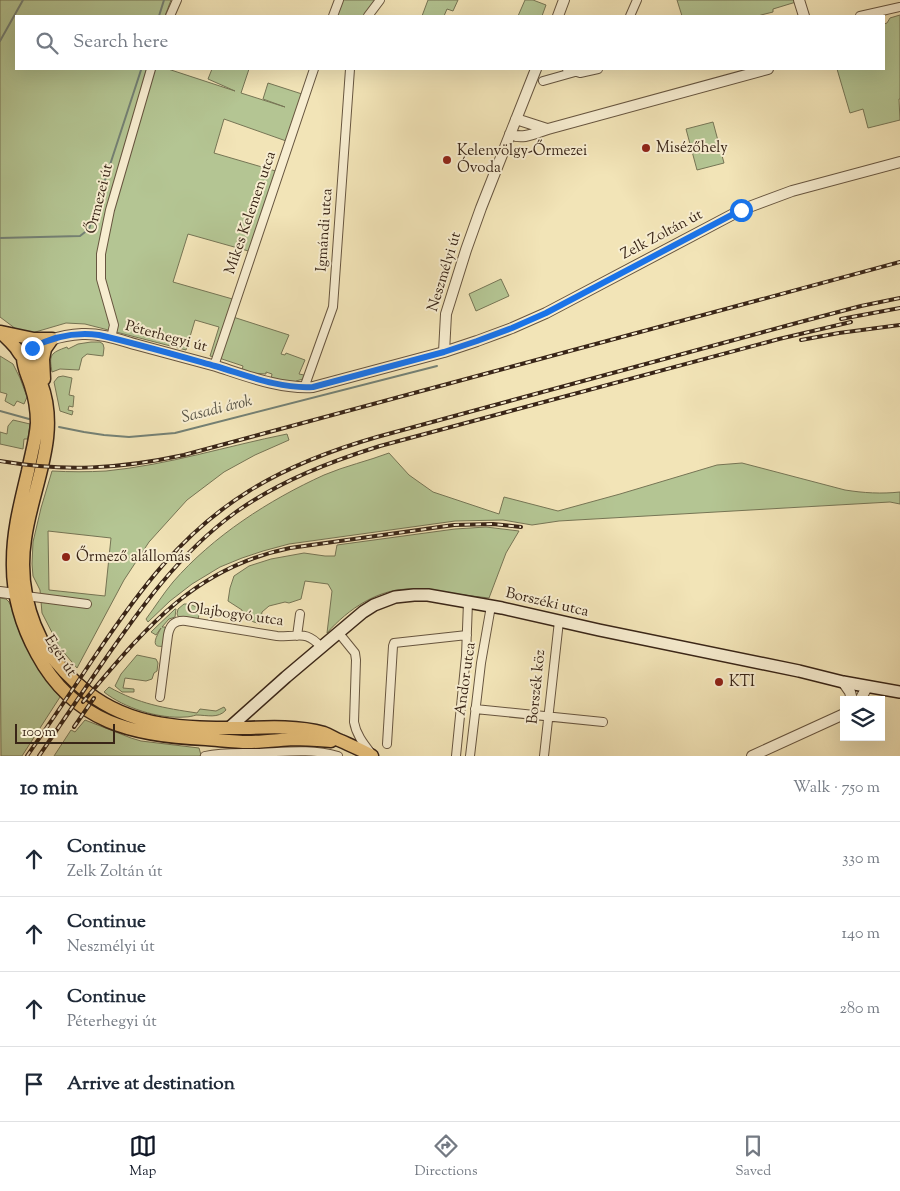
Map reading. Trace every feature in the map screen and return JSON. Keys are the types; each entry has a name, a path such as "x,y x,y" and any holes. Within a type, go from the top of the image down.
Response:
{"main road":[{"path":"0,332 34,339 52,339"},
{"name":"Egér út","path":"0,332 34,366 43,387 48,412 48,437 25,538 21,618 43,665 57,684 83,707 102,719 140,732 170,737 247,742 297,739 341,741"},
{"path":"43,387 43,359 45,349 52,339"},
{"name":"Egér út","path":"23,357 23,366 37,409 37,424 34,447 20,506 14,544 13,576 44,644 70,678 99,700 122,713 150,722 175,726 300,729 326,734 372,756"},
{"name":"Borszéki utca","path":"229,728 363,612 374,605 395,597 414,594 491,606 843,682 900,692"},
{"path":"209,739 229,728"}],"street":[{"path":"170,15 176,0"},
{"path":"333,15 339,0"},
{"path":"369,15 380,0"},
{"path":"558,15 564,0"},
{"path":"630,15 637,0"},
{"path":"799,0 804,15"},
{"path":"864,15 900,7"},
{"name":"Őrmezei út","path":"112,338 114,325 101,279 101,254 110,210 151,70"},
{"name":"Mikes Kelemen utca","path":"214,366 314,70"},
{"name":"Igmándi utca","path":"304,388 333,307 350,70"},
{"name":"Neszmélyi út","path":"444,352 446,314 481,208 536,70"},
{"path":"570,70 575,72"},
{"path":"543,81 575,72 594,70"},
{"path":"510,134 524,137 764,70"},
{"path":"524,98 527,116 532,124"},
{"path":"516,119 548,129"},
{"name":"Zelk Zoltán út","path":"444,352 512,328 546,313 741,210 792,191 900,162"},
{"name":"Péterhegyi út","path":"23,357 32,348 52,339 81,334 99,335 264,381 304,388"},
{"path":"304,388 444,352"},
{"path":"0,592 87,604"},
{"path":"456,756 466,656 468,602"},
{"name":"Andor utca","path":"470,756 481,663 491,606"},
{"path":"297,636 300,614"},
{"name":"Olajbogyó utca","path":"160,697 168,635 172,624 177,622 186,621 277,636 303,635 311,637 321,647"},
{"name":"Borszék köz","path":"544,756 558,621"},
{"path":"338,632 355,653 355,729 372,756"},
{"path":"387,744 394,643 466,635"},
{"path":"843,682 851,696"},
{"path":"862,696 867,687"},
{"path":"475,709 603,722"},
{"path":"752,756 840,716"},
{"path":"206,756 219,754 266,754 306,750 335,756"}],"green space":[{"path":"0,0 171,0 165,15 15,15 15,70 171,70 235,91 208,79 212,70 249,70 241,93 285,107 263,99 268,83 302,94 289,142 224,119 214,153 279,172 252,252 188,234 173,282 236,300 230,316 289,335 281,354 285,355 286,353 305,360 299,374 304,375 303,379 296,381 295,384 271,379 272,374 266,372 266,374 252,373 242,370 243,366 210,356 219,327 195,320 186,350 85,324 66,323 32,333 16,329 0,317"},
{"path":"341,0 378,0 367,15 336,15"},
{"path":"428,0 458,0 453,11 447,9 444,15 422,15"},
{"path":"525,0 533,0 546,5 542,15 518,15"},
{"path":"677,0 795,0 796,2 761,15 682,15"},
{"path":"900,15 900,120 868,128 863,109 850,113 837,70 885,70 885,24 890,18"},
{"path":"713,122 724,163 697,170 686,129"},
{"path":"501,279 509,296 476,311 469,294"},
{"path":"91,342 103,344 103,356 87,354 82,358 79,370 60,369 52,372 51,358 54,353 67,347 68,349 78,344"},
{"path":"0,356 13,364 20,378 27,397 24,404 17,401 14,406 5,401 7,394 0,392"},
{"path":"58,377 72,378 69,395 74,396 73,407 69,406 68,410 73,411 72,415 60,411 54,382"},
{"path":"13,420 30,424 28,439 24,439 23,449 0,444 0,432 7,434 8,426"},
{"path":"287,434 289,440 255,455 224,472 187,500 149,542 124,580 77,668 60,648 42,613 40,590 33,576 33,542 52,471 106,471 129,468 175,460","holes":["48,531 111,538 105,596 49,590"]},
{"path":"389,453 409,475 433,492 499,514 504,497 558,511 717,465 742,463 845,490 872,493 900,492 900,504 890,502 559,521 532,525 503,520 455,521 289,544 242,558 220,567 192,584 170,601 148,622 146,619 173,582 206,549 243,521 283,496 324,475"},
{"path":"486,527 519,531 506,553 489,598 415,589 388,592 354,608 327,633 332,591 328,584 305,581 301,599 269,606 262,612 260,624 242,618 242,610 228,601 234,576 249,566 271,559 304,553 335,556 337,545 455,529"},
{"path":"0,598 6,599 9,602 19,631 32,657 42,674 60,697 22,756 1,756"},
{"path":"184,604 190,604 198,608 198,619 179,618 177,614 178,609"},
{"path":"175,609 175,617 169,619 162,627 165,627 166,631 164,646 156,645 155,640 161,628 156,635 151,632"},
{"path":"137,655 156,659 158,663 157,671 152,679 146,681 125,678 123,688 134,689 134,692 122,692 115,686 121,674"},
{"path":"109,687 131,698 174,709 197,713 200,709 216,711 224,707 226,710 219,715 212,716 175,717 153,714 112,698 104,692"},
{"path":"85,720 141,741 199,748 201,755 54,756 71,730 75,732"}],"waterway":[{"path":"0,41 23,0"},
{"path":"159,15 164,0"},
{"path":"0,238 80,236 89,229 141,70"},
{"name":"Sasadi árok","path":"59,427 104,435 129,437 175,433 437,366"},
{"name":"Sasadi árok","path":"0,411 29,419"}],"railway":[{"path":"0,461 70,468 114,466 184,455 900,262"},
{"path":"27,756 111,632 163,565 202,525 225,507 264,482 295,466 327,453 377,437 804,321 900,298"},
{"path":"841,319 900,308"},
{"path":"39,756 114,646 161,584 215,528 236,512 270,491 305,473 380,446 779,339 851,322"},
{"path":"801,340 900,325"},
{"path":"83,702 127,650 173,606 225,570 256,557 290,548 454,525 493,524 521,527"},
{"path":"74,727 94,698"}],"place":[{"name":"Misézőhely","path":"646,148"},
{"name":"Kelenvölgy-Őrmezei Óvoda","path":"447,160"},
{"name":"Őrmező alállomás","path":"66,557"},
{"name":"KTI","path":"719,682"}],"route":[{"path":"32,348 52,339 81,334 99,335 264,381 299,388 313,387 444,352 512,328 546,313 741,210"}]}
